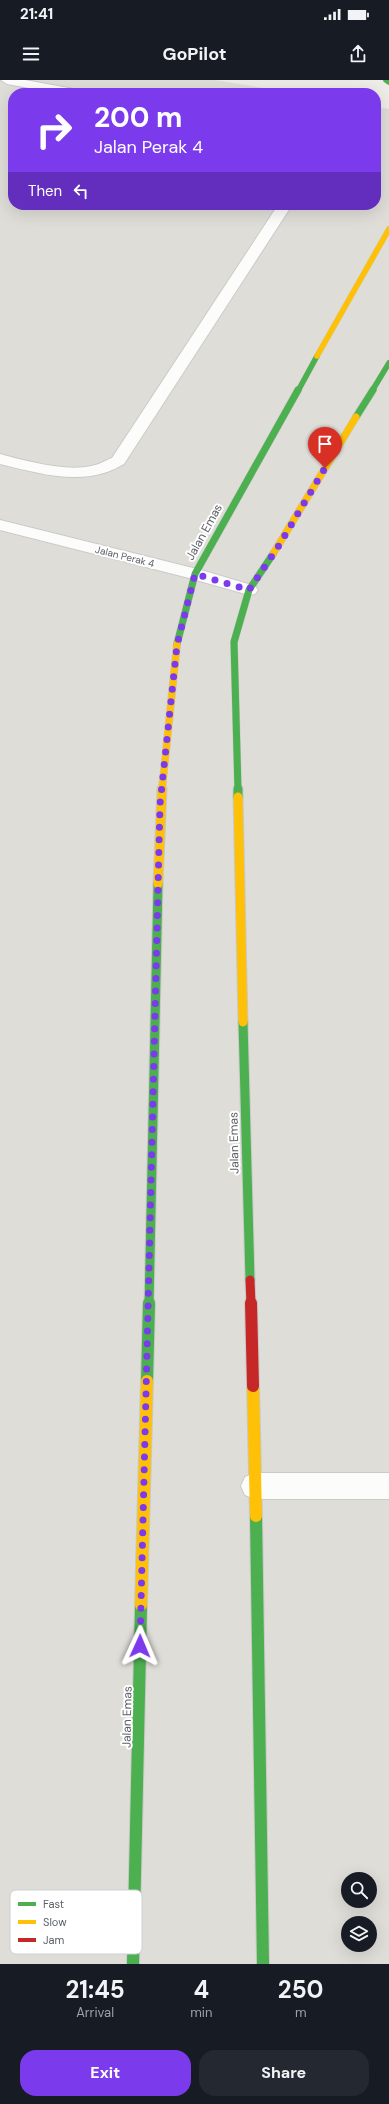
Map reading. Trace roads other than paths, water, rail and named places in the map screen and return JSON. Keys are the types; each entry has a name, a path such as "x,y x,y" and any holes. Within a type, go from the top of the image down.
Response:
{"main road":[{"name":"Jalan Emas","path":"135,1890 160,804 177,645 195,574 389,229"},
{"name":"Jalan Emas","path":"262,1964 255,1486 234,642 249,590 278,547 389,363"},
{"name":"Jalan Emas","path":"133,1954 133,1964"}],"street":[{"path":"7,80 48,88"},
{"path":"0,459 42,469 75,471 100,469 118,460 190,352 281,210"},
{"name":"Jalan Perak 4","path":"0,525 195,574 249,590"},
{"path":"255,1486 389,1486"}]}
